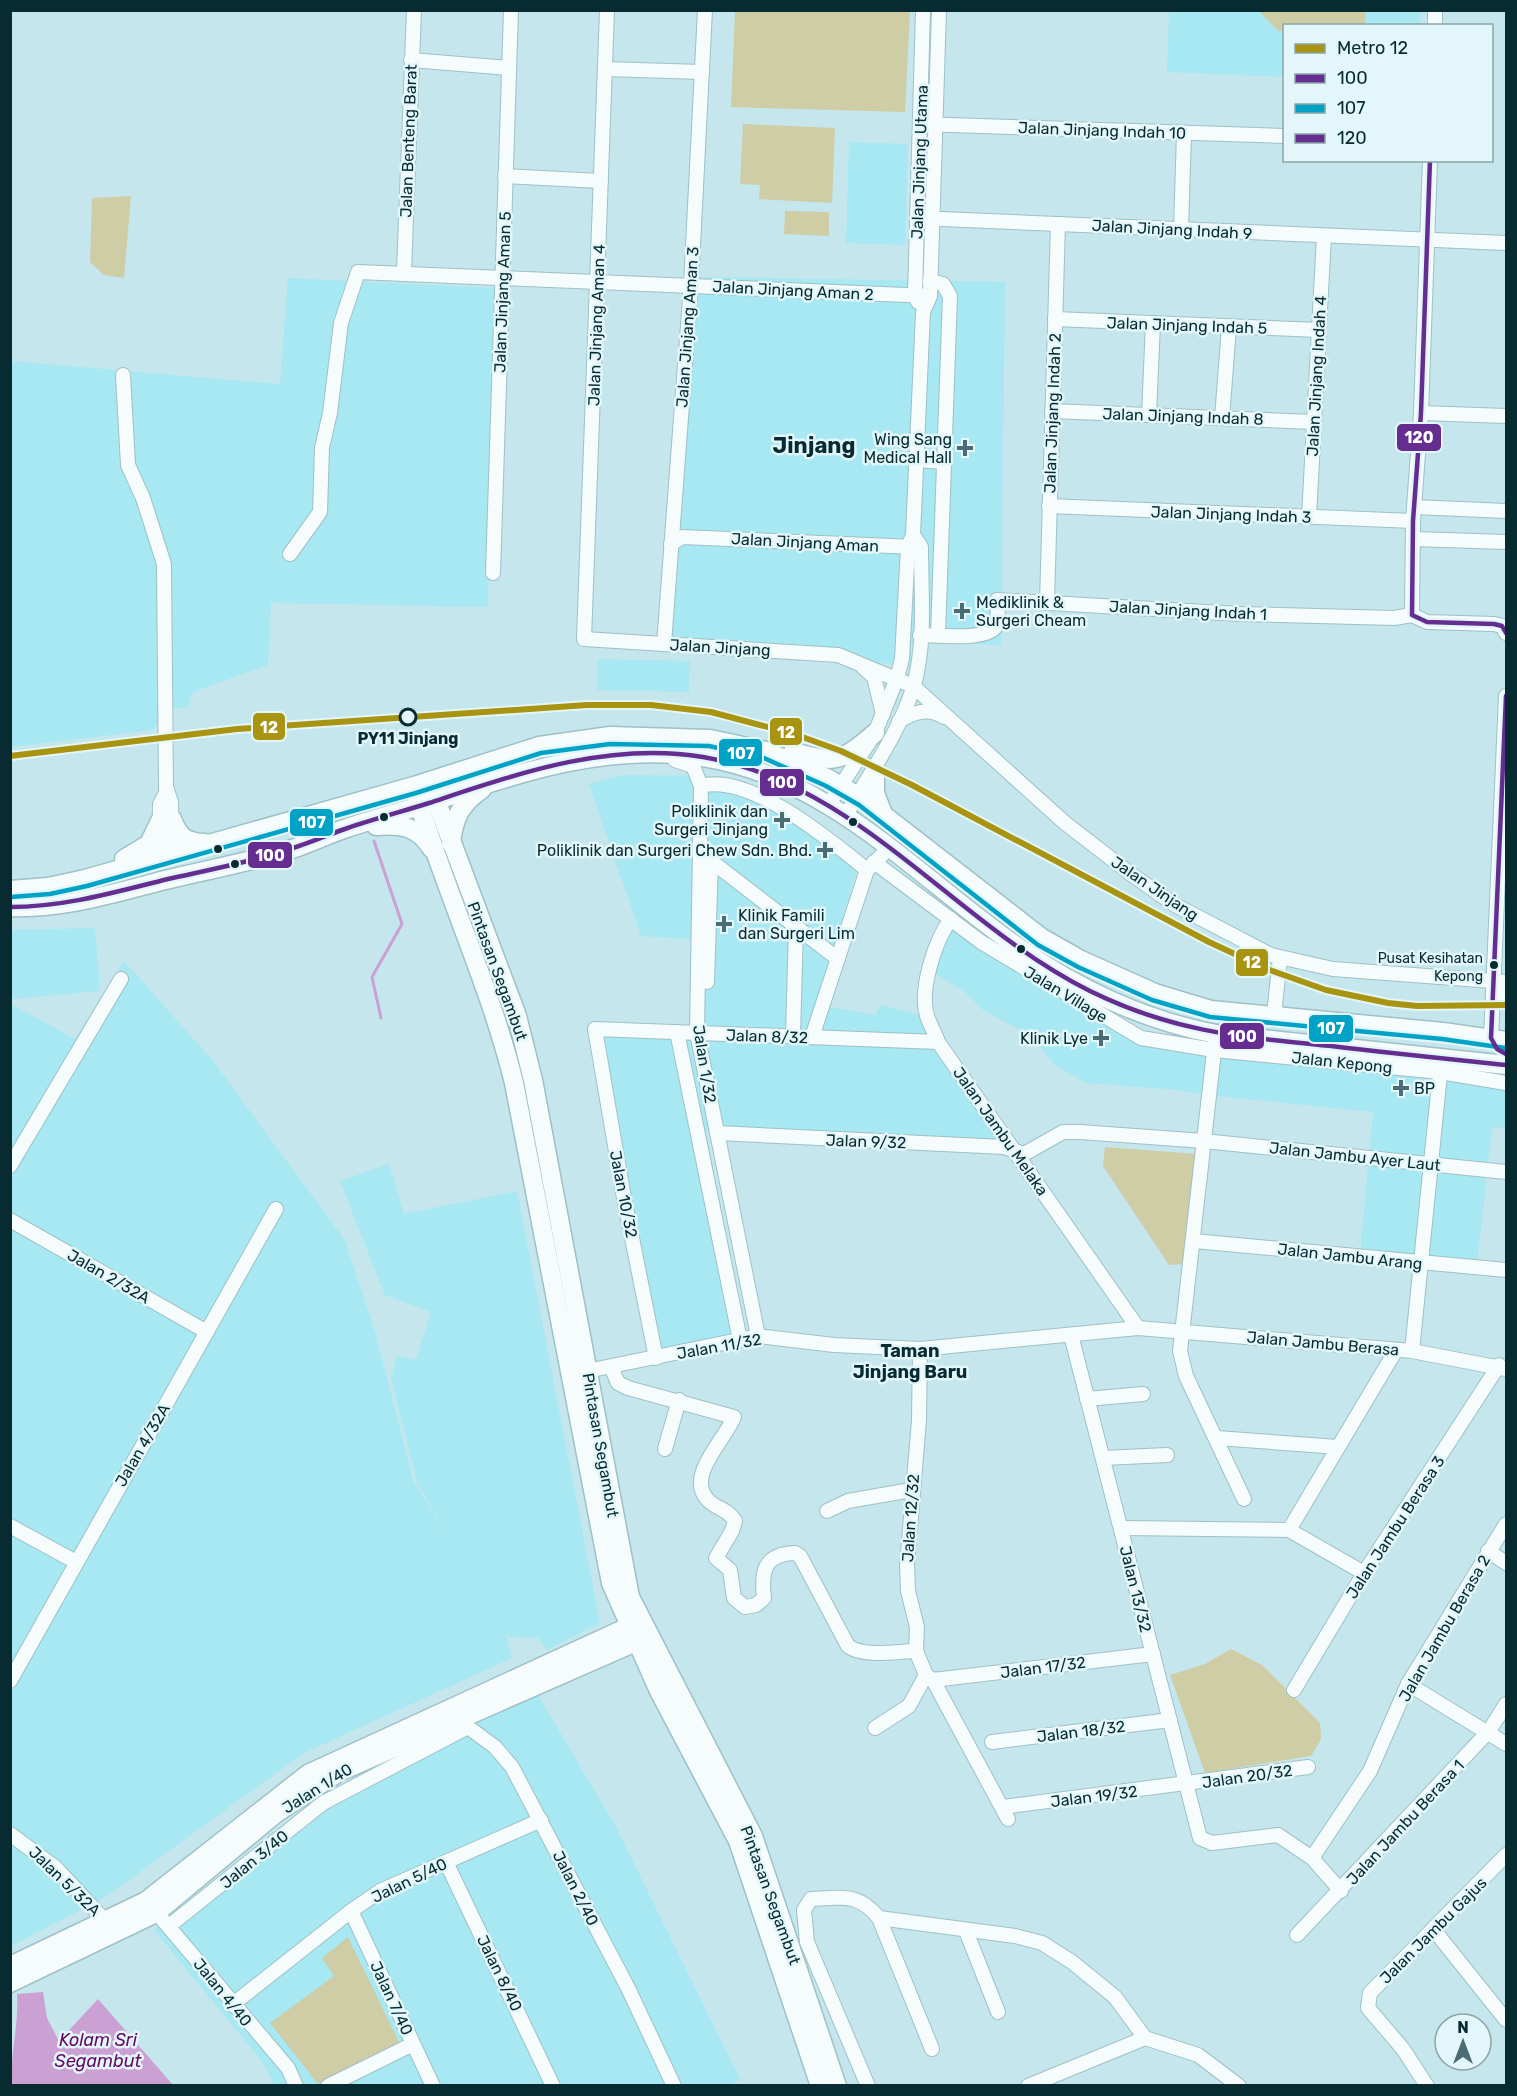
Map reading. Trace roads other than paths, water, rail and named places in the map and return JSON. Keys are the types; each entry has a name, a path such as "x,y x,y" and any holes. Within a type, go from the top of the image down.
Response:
{"main road":[{"path":"766,751 789,750 830,761 854,751 874,733"},
{"path":"10,890 48,887 166,858 209,843 422,784 539,746 601,737 710,738 766,751 850,791 1042,938 1081,960 1190,1005 1211,1010 1498,1039 1497,1049 1506,1053"},
{"name":"Jalan Kepong","path":"10,907 90,900 291,849 344,829 558,763 598,756 673,754 720,760 756,772 829,804 890,848 1020,949 1056,971 1142,1013 1192,1030 1215,1042 1440,1065 1506,1065"},
{"path":"875,767 874,793 884,815"},
{"path":"450,843 453,824 462,806 493,782"},
{"name":"Pintasan Segambut","path":"422,784 428,803 434,853 501,1028 517,1094 611,1583 753,1836 837,2085"},
{"name":"Pintasan Segambut","path":"428,803 450,843 517,1016 533,1080 623,1571 638,1632 659,1691 738,1841 820,2085"},
{"path":"85,879 144,850 166,820 182,838 193,843 209,843"},
{"path":"166,858 186,864 295,837 344,829 406,825 427,841 434,853"},
{"path":"90,900 105,890 150,875 166,858"},
{"path":"582,1437 583,1413 578,1376 587,1371"},
{"path":"611,1583 611,1619 602,1648 639,1665 659,1691"},
{"name":"Jalan 1/40","path":"10,1966 111,1927 157,1914 308,1774 463,1717 638,1632"},
{"name":"Jalan 1/40","path":"10,1983 111,1927"}],"street":[{"name":"Jalan Benteng Barat","path":"404,272 414,10"},
{"name":"Jalan Jinjang Aman 5","path":"493,573 510,10"},
{"name":"Jalan Jinjang Aman 4","path":"584,639 607,10"},
{"name":"Jalan Jinjang Aman 3","path":"664,644 691,285 705,10"},
{"name":"Jalan Jinjang Utama","path":"923,10 915,295 923,312"},
{"name":"Jalan Jinjang Utama","path":"846,815 850,791 883,716 902,659 914,543 923,312 930,296 939,10"},
{"path":"411,60 509,68"},
{"path":"605,69 702,72"},
{"name":"Jalan Jinjang Indah 10","path":"920,124 1283,136"},
{"path":"1181,229 1184,133"},
{"path":"1412,615 1413,521 1420,413 1430,162"},
{"path":"505,176 601,182"},
{"name":"Jalan Jinjang Indah 9","path":"918,218 1506,243"},
{"name":"Jalan Jinjang Indah 2","path":"1047,602 1058,224"},
{"name":"Jalan Jinjang Indah 4","path":"1309,517 1324,236"},
{"name":"Jalan Jinjang Aman 2","path":"290,554 320,512 322,448 330,413 341,323 358,272 502,276 930,296"},
{"path":"930,281 943,284 950,296 938,635"},
{"name":"Jalan Jinjang Indah 5","path":"1055,320 1319,330"},
{"path":"1149,415 1153,323"},
{"path":"1222,418 1229,327"},
{"path":"123,375 128,465 143,498 164,564 166,858"},
{"name":"Jalan Jinjang Indah 8","path":"1052,411 1314,422"},
{"path":"1420,413 1506,416"},
{"path":"916,460 945,462"},
{"name":"Jalan Jinjang Indah 3","path":"1049,506 1413,521"},
{"path":"1414,507 1506,511"},
{"name":"Jalan Jinjang Aman","path":"671,544 682,537 941,545"},
{"path":"1413,538 1506,542"},
{"name":"Jalan Jinjang Utama","path":"829,804 850,791 875,767 899,721 913,686 920,634 914,543"},
{"name":"Jalan Jinjang Indah 1","path":"920,634 982,636 993,632 997,624 997,600 1240,614 1394,618 1412,615 1427,622 1494,624 1502,626 1506,633"},
{"name":"Jalan Jinjang","path":"584,639 838,655 854,660 913,686 1065,823 1175,905 1280,958 1333,969 1500,980"},
{"path":"854,660 874,677 883,716"},
{"path":"1498,1039 1506,696"},
{"name":"Jalan Jinjang","path":"899,721 919,711 934,711 951,722"},
{"path":"598,756 681,760 696,770 701,786"},
{"path":"701,786 705,775 713,768 756,772"},
{"name":"Jalan Village","path":"701,786 714,783 726,784 783,808 951,919 981,942 1128,1032 1152,1041 1215,1042"},
{"name":"Jalan 1/32","path":"701,786 705,860 697,1033 758,1336"},
{"path":"812,1037 871,866 890,848"},
{"path":"705,860 838,959"},
{"path":"705,860 705,1019 706,1026 716,1034"},
{"name":"Jalan Jambu Melaka","path":"951,919 930,965 925,998 927,1015 938,1042 1138,1328"},
{"path":"793,1036 796,926"},
{"path":"1280,958 1275,1005 1276,1012 1283,1017"},
{"path":"10,1166 120,979"},
{"path":"1500,980 1506,1001"},
{"name":"Jalan 8/32","path":"595,1029 938,1042"},
{"name":"Jalan 10/32","path":"595,1029 624,1198 656,1358"},
{"path":"677,1032 740,1340"},
{"path":"1215,1042 1194,1241 1181,1330 1181,1356 1186,1376 1244,1499"},
{"path":"1413,1351 1419,1263 1440,1065"},
{"name":"Jalan Kepong","path":"1440,1065 1506,1083"},
{"name":"Jalan Jambu Ayer Laut","path":"1014,1152 1024,1154 1063,1132 1080,1131 1204,1141 1506,1172"},
{"name":"Jalan 9/32","path":"717,1133 1004,1147 1014,1152"},
{"name":"Jalan 4/32A","path":"10,1681 276,1209"},
{"name":"Jalan 2/32A","path":"10,1220 207,1332"},
{"name":"Jalan Jambu Arang","path":"1194,1241 1506,1270"},
{"name":"Jalan 11/32","path":"587,1371 758,1336 834,1345 920,1349 1138,1328"},
{"name":"Jalan Jambu Berasa","path":"1138,1328 1413,1351 1502,1367"},
{"name":"Jalan 13/32","path":"1071,1335 1200,1838 1204,1842 1212,1843 1278,1835 1312,1858"},
{"name":"Jalan 12/32","path":"920,1349 919,1420 906,1565 908,1591 917,1627 916,1651 1006,1813"},
{"path":"1289,1530 1396,1350"},
{"path":"611,1367 618,1383 628,1388 679,1400 734,1417 729,1431 703,1468 700,1479 700,1487 707,1500 732,1514 735,1521 732,1531 716,1558 730,1570 734,1598 745,1607 756,1605 764,1598 761,1575 763,1569 773,1560 795,1553 800,1556 848,1646 864,1651 916,1651"},
{"name":"Jalan Jambu Berasa 3","path":"1294,1690 1365,1573 1502,1367"},
{"path":"1088,1399 1143,1394"},
{"path":"665,1449 679,1400"},
{"path":"1217,1438 1338,1447"},
{"path":"1103,1458 1167,1455"},
{"path":"827,1511 851,1500 911,1490"},
{"name":"Jalan Jambu Berasa 2","path":"1312,1858 1370,1771 1408,1684 1506,1524"},
{"path":"10,1526 76,1562"},
{"path":"1120,1528 1289,1530 1365,1573"},
{"path":"1488,1551 1506,1563"},
{"name":"Jalan 17/32","path":"929,1678 1153,1654"},
{"path":"875,1728 909,1706 929,1678"},
{"path":"1408,1684 1489,1731 1506,1744"},
{"name":"Jalan Jambu Berasa 1","path":"1297,1935 1341,1891 1489,1731 1506,1704"},
{"name":"Jalan 2/40","path":"463,1717 495,1747 512,1767 628,1988 674,2085"},
{"name":"Jalan 3/40","path":"157,1914 323,1803 463,1717"},
{"name":"Jalan 18/32","path":"992,1742 1170,1720"},
{"name":"Jalan 20/32","path":"1185,1785 1308,1767"},
{"name":"Jalan 19/32","path":"1006,1813 1185,1785"},
{"name":"Jalan 5/40","path":"232,2005 351,1911 380,1891 541,1820"},
{"name":"Jalan 5/32A","path":"10,1834 33,1849 71,1883 111,1927"},
{"path":"1312,1858 1341,1891"},
{"name":"Jalan Jambu Gajus","path":"1427,2085 1403,2049 1368,2008 1370,1993 1505,1860"},
{"name":"Jalan 8/40","path":"446,1862 553,2085"},
{"path":"868,2085 807,1942 804,1910 811,1899 855,1898 868,1904 879,1918 932,2049"},
{"name":"Jalan 7/40","path":"351,1911 433,2085"},
{"name":"Jalan 4/40","path":"157,1914 232,2005 288,2068 296,2085"},
{"path":"879,1918 1015,1936 1042,1943 1072,1962 1115,1997 1145,2038 1198,2055 1239,2085"},
{"path":"1434,1930 1506,2020"},
{"path":"966,1931 998,2012"},
{"path":"1028,2085 1145,2038"},
{"path":"328,2085 413,2044"}],"water":[{"name":"Kolam Sri Segambut","path":"43,1992 47,2018 59,2041 98,1999 173,2085 11,2085 17,1994"}],"waterway":[{"path":"374,841 402,924 372,977 381,1018"}],"metro line":[{"name":"12","path":"10,756 237,729 587,705 651,705 711,712 794,734 841,751 912,785 1209,942 1267,969 1326,990 1388,1003 1417,1006 1506,1005"}],"place":[{"name":"Wing Sang Medical Hall","path":"965,448"},
{"name":"Mediklinik & Surgeri Cheam","path":"962,611"},
{"name":"PY11 Jinjang","path":"408,717"},
{"name":"Poliklinik dan Surgeri Jinjang","path":"782,820"},
{"name":"Poliklinik dan Surgeri Chew Sdn. Bhd.","path":"825,850"},
{"name":"Klinik Famili dan Surgeri Lim","path":"724,924"},
{"name":"Pusat Kesihatan Kepong","path":"1494,965"},
{"name":"Klinik Lye","path":"1101,1038"},
{"name":"BP","path":"1401,1088"}],"district":[{"name":"Jinjang","path":"814,445"},
{"name":"Taman Jinjang Baru","path":"910,1361"}]}
